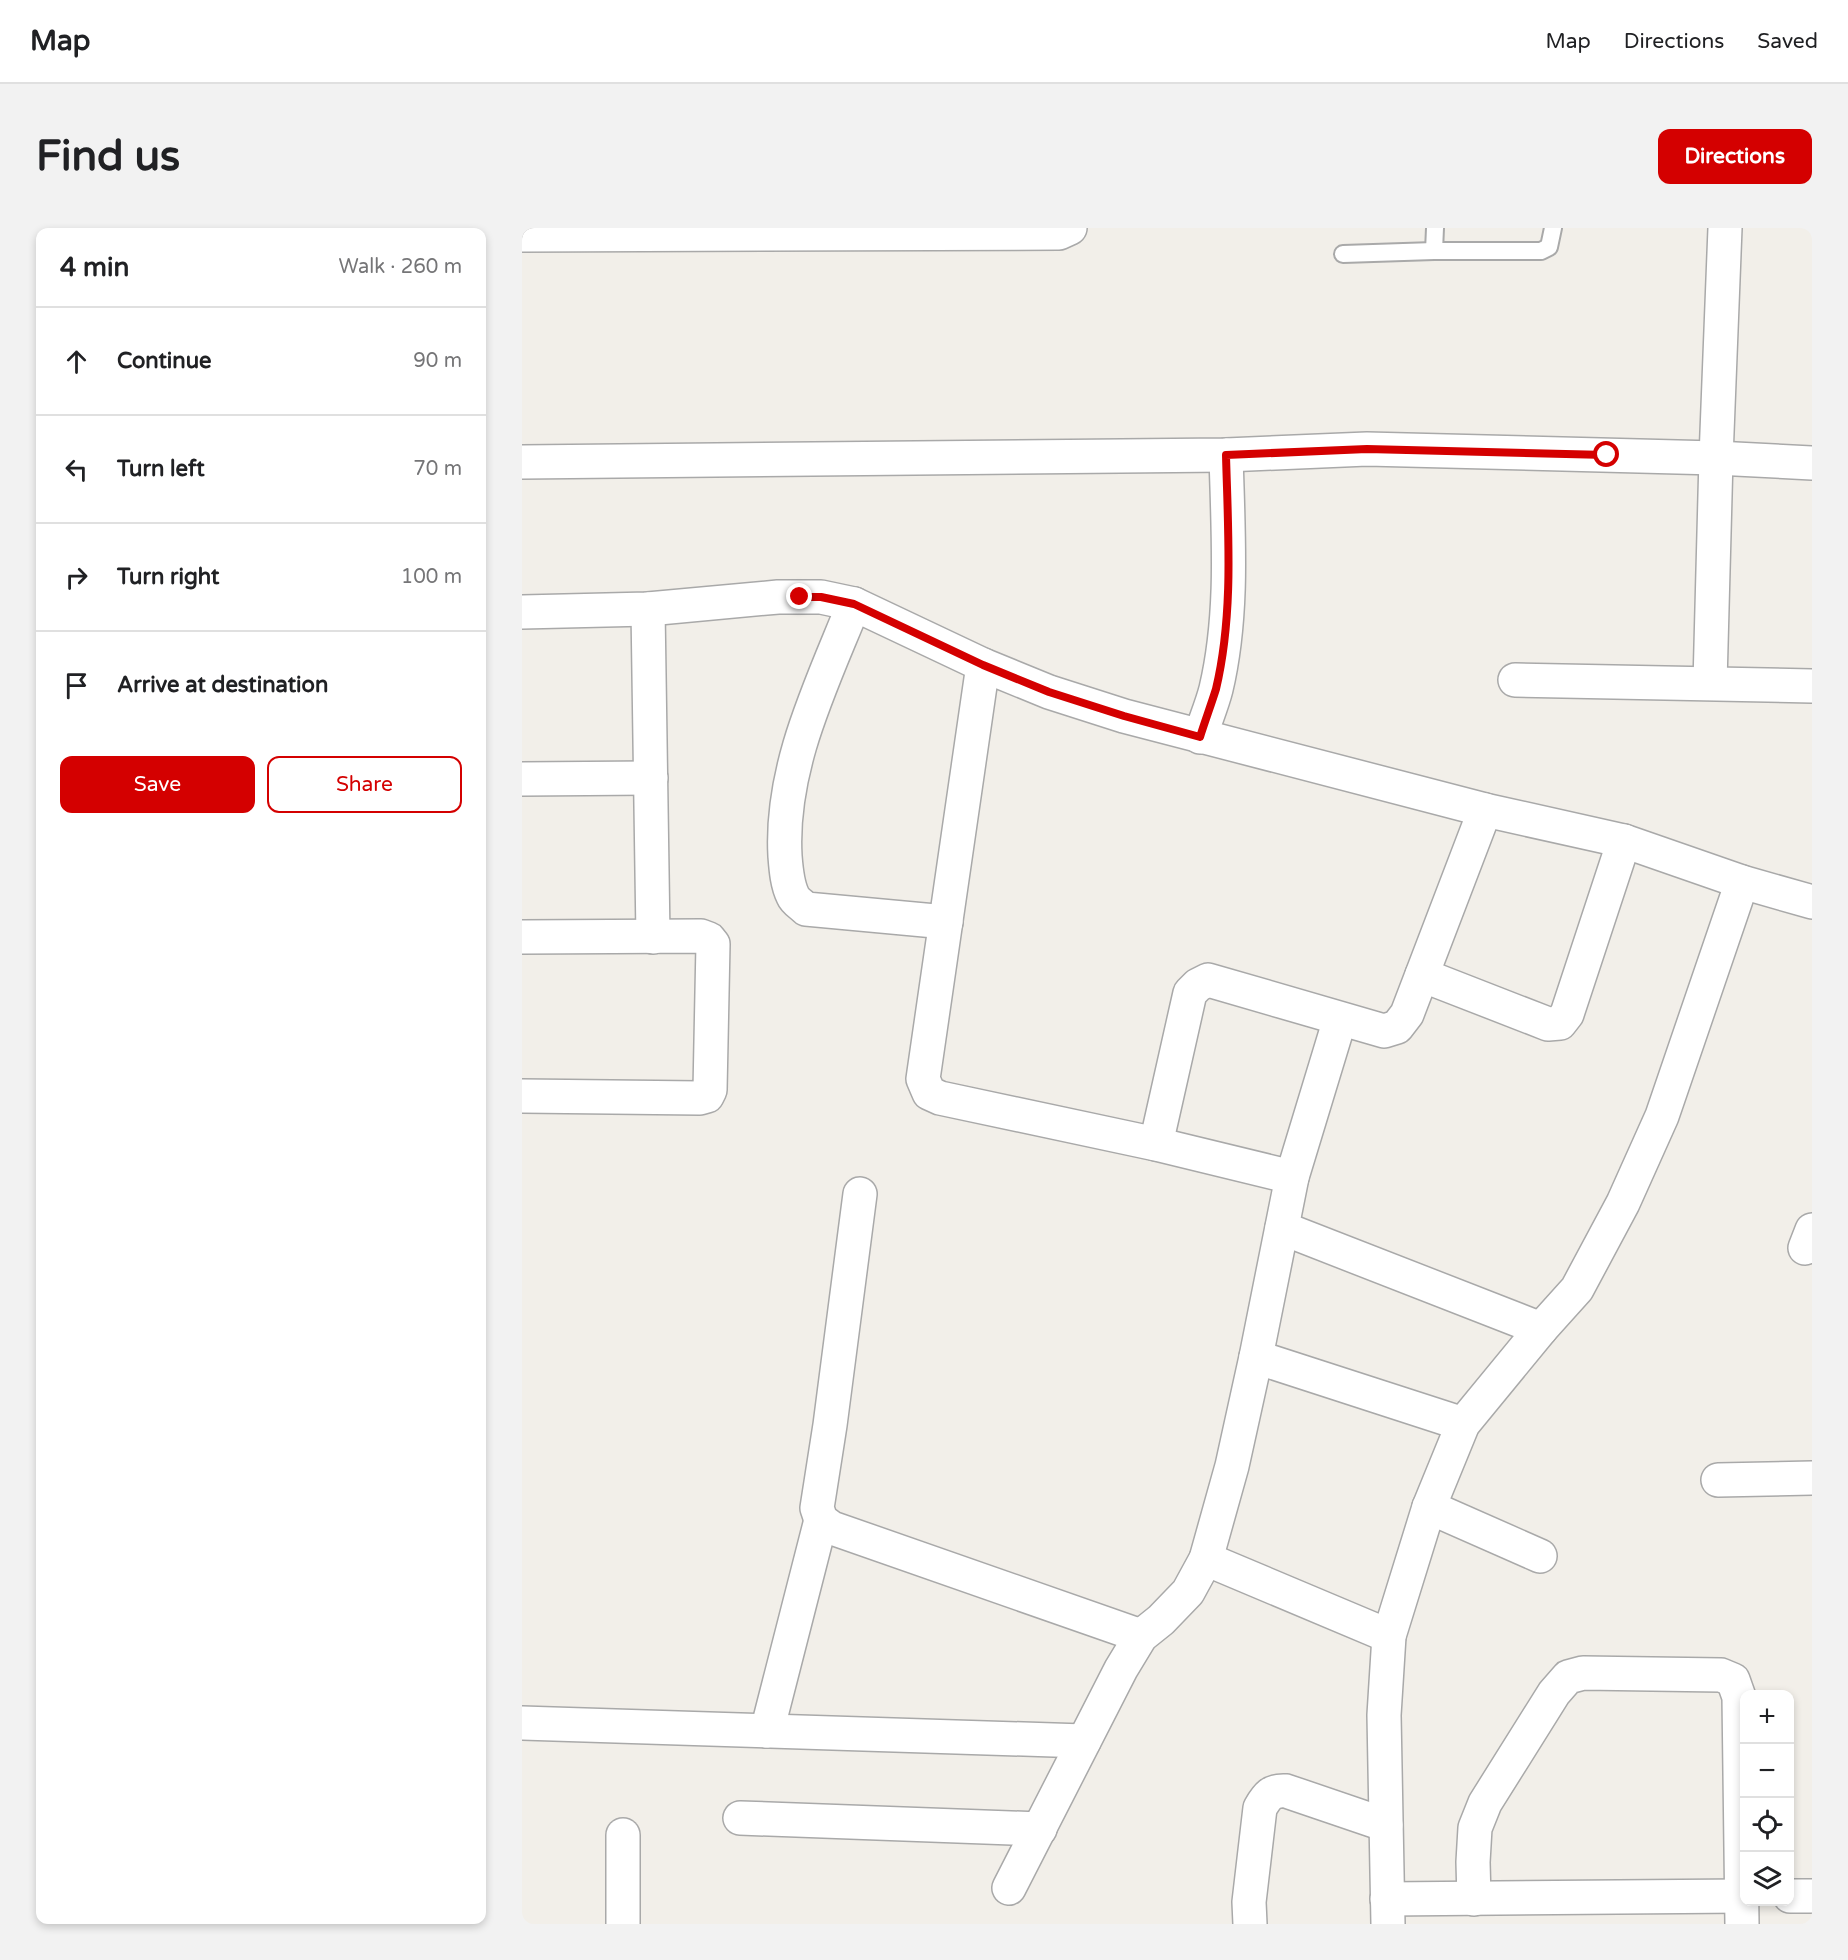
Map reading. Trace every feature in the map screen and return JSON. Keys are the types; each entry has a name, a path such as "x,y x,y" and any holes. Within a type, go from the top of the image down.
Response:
{"street":[{"path":"522,235 1059,233 1070,228"},
{"path":"1710,683 1725,228"},
{"path":"522,462 1226,455 1367,449 1716,458 1812,463"},
{"path":"1200,737 1216,688 1225,635 1229,565 1226,455"},
{"path":"522,612 648,609 778,597 821,597 854,604 983,665 1049,692 1124,716 1485,810 1624,841 1742,882 1812,902"},
{"path":"854,604 807,719 797,756 786,809 786,874 793,898 806,909 946,922"},
{"path":"648,609 653,937"},
{"path":"983,665 923,1078 929,1093 940,1098 1156,1144 1292,1177"},
{"path":"1515,680 1812,686"},
{"path":"522,779 651,778"},
{"path":"1156,1144 1190,993 1198,985 1208,980 1384,1030 1397,1027 1407,1014 1485,810"},
{"path":"1422,975 1548,1024 1560,1023 1567,1014 1624,841"},
{"path":"1740,1906 1474,1899 1387,1912 1384,1715 1389,1636 1429,1507 1463,1424 1577,1289 1623,1203 1662,1116 1742,882"},
{"path":"522,937 701,936 709,939 713,944 710,1090 707,1096 700,1098 522,1096"},
{"path":"1009,1888 1121,1669 1141,1636 1161,1620 1188,1592 1206,1559 1232,1466 1292,1177 1340,1018"},
{"path":"767,1731 821,1520 817,1508 860,1194"},
{"path":"1282,1228 1541,1329"},
{"path":"1256,1357 1463,1424"},
{"path":"1718,1480 1812,1478"},
{"path":"1429,1507 1540,1556"},
{"path":"821,1520 832,1528 1141,1636"},
{"path":"1206,1559 1389,1636"},
{"path":"1474,1899 1475,1828 1485,1803 1554,1693 1568,1677 1583,1673 1721,1675 1733,1680 1739,1697 1741,1852"},
{"path":"522,1723 1084,1741"},
{"path":"1250,1924 1249,1902 1260,1808 1267,1796 1276,1790 1286,1791 1386,1825"},
{"path":"740,1818 1040,1829"},
{"path":"622,1924 623,1835"},
{"path":"1794,1896 1812,1896"}],"lane":[{"path":"1434,251 1435,228"},
{"path":"1343,254 1541,251 1549,247 1553,228"}],"route":[{"path":"800,597 821,597 854,604 983,665 1049,692 1200,737 1216,688 1225,635 1229,565 1226,455 1367,449 1607,455"}]}
